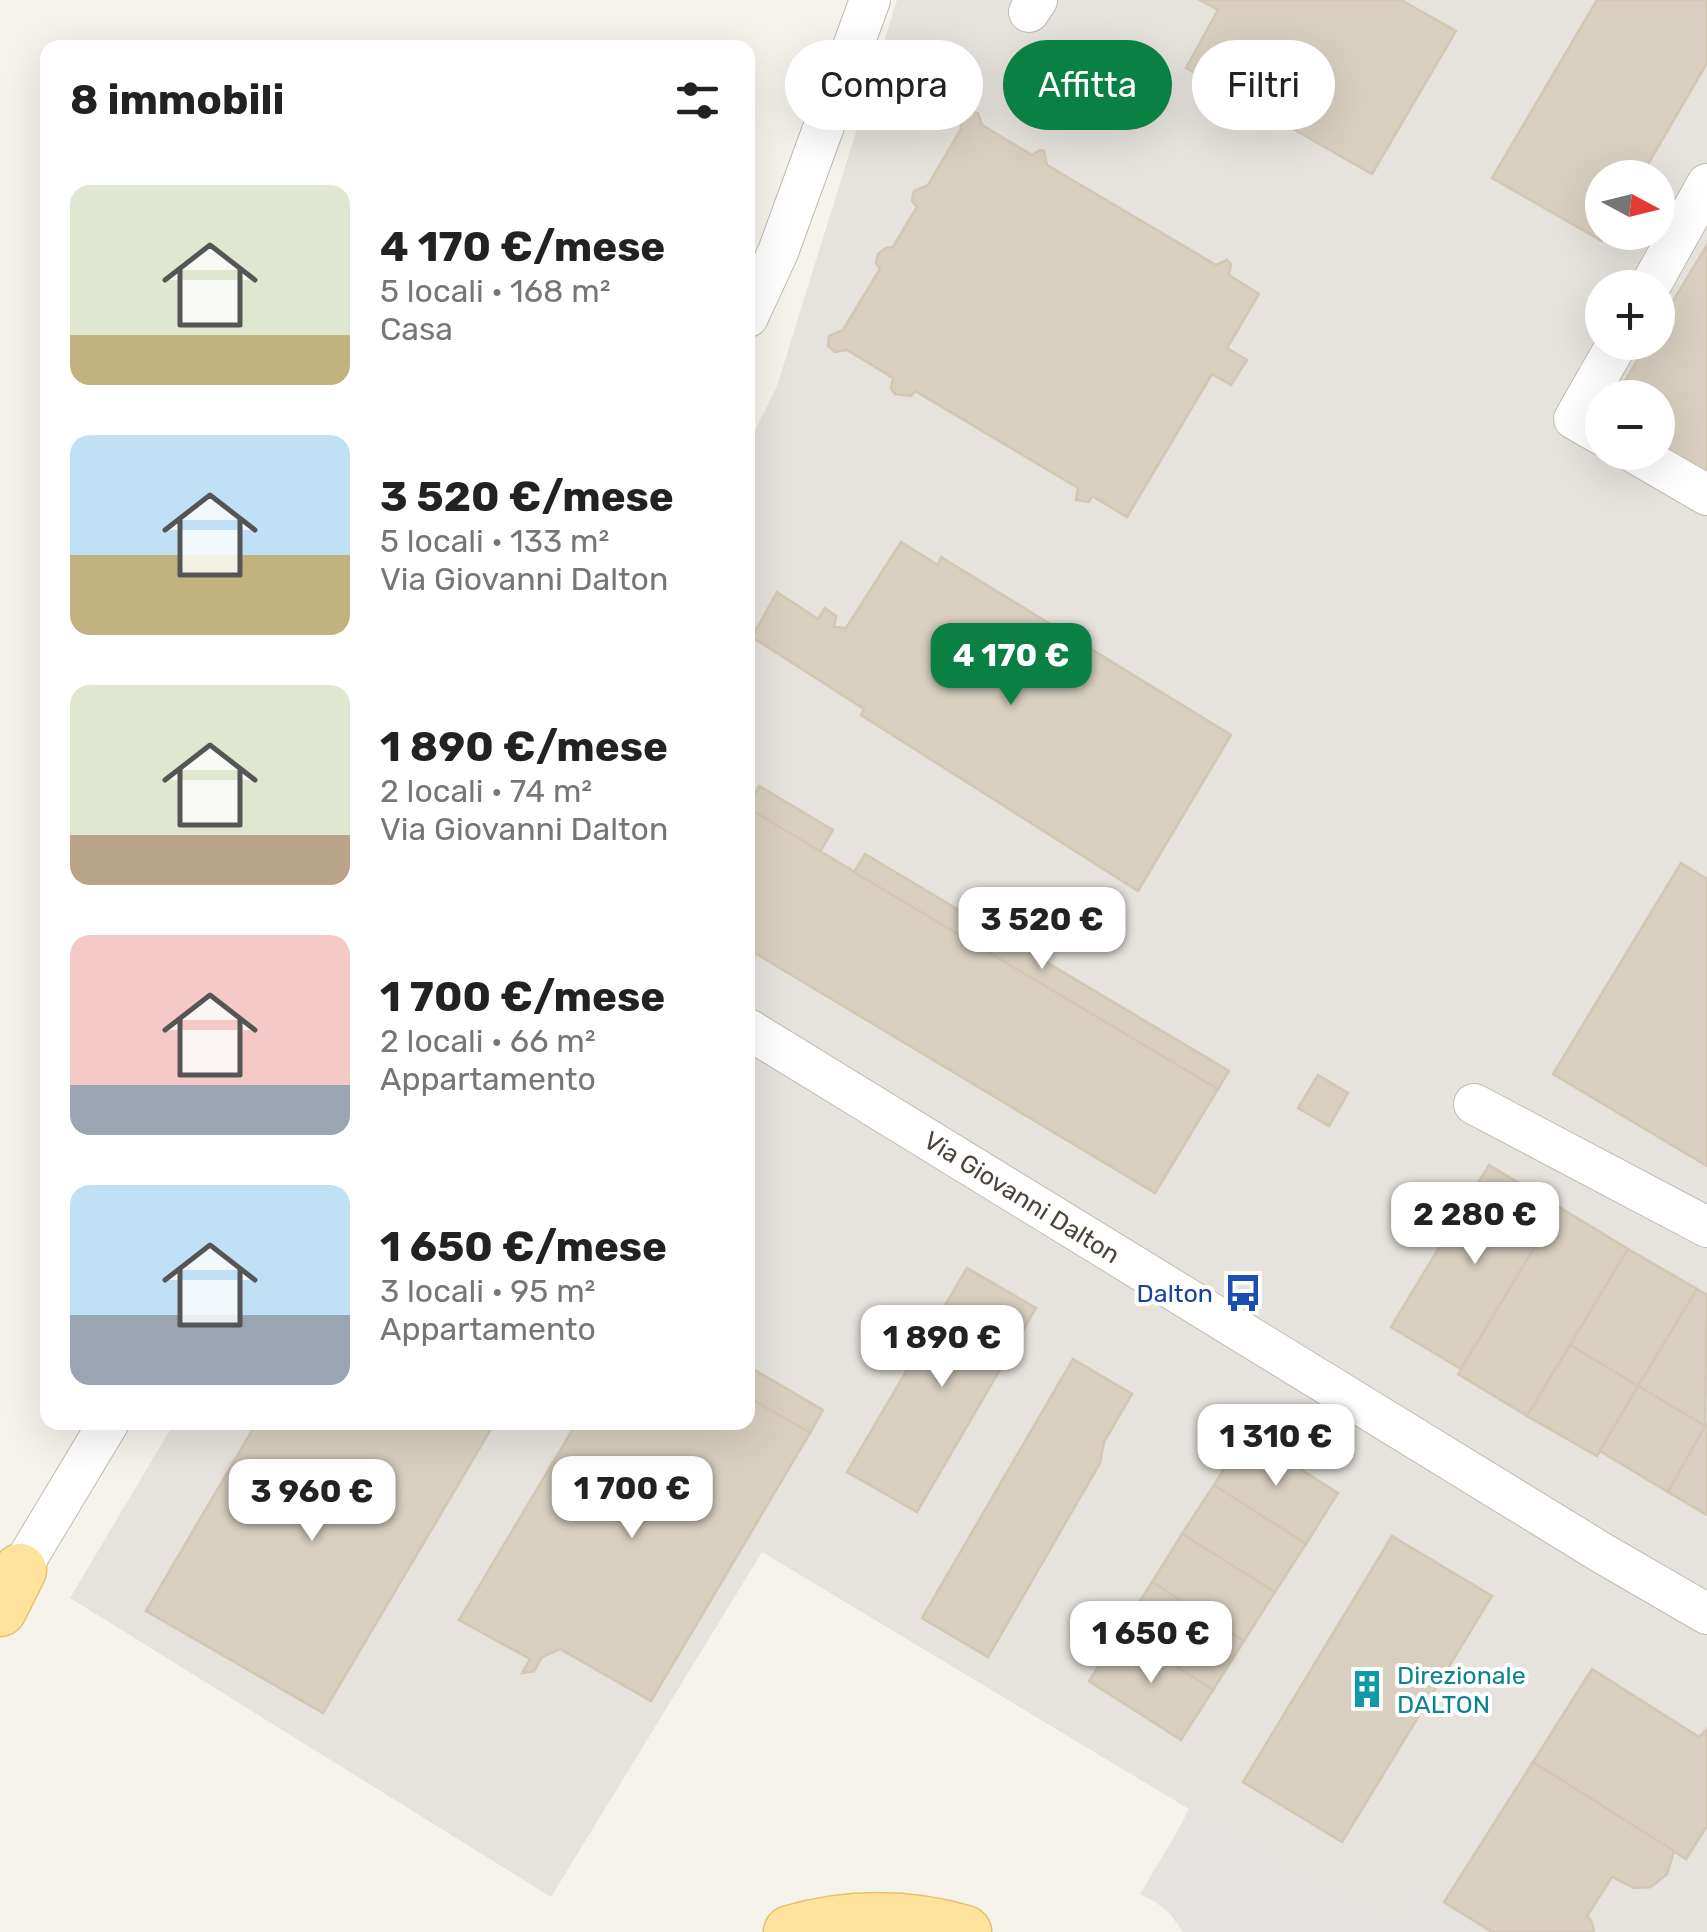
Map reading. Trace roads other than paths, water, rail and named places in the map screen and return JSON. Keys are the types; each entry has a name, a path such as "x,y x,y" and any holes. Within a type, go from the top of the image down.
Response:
{"main road":[{"path":"790,1932 822,1922 874,1920 933,1922 965,1932"}],"street":[{"path":"755,302 778,252 870,0"},
{"path":"1659,270 1707,184"},
{"path":"1585,400 1574,419 1585,425"},
{"path":"1664,470 1707,495"},
{"name":"Via Giovanni Dalton","path":"755,1033 1707,1614"},
{"path":"1474,1104 1707,1227"},
{"path":"7,1592 104,1430"}],"place":[{"name":"Dalton","path":"1243,1293"},
{"name":"Direzionale DALTON","path":"1367,1689"}]}
